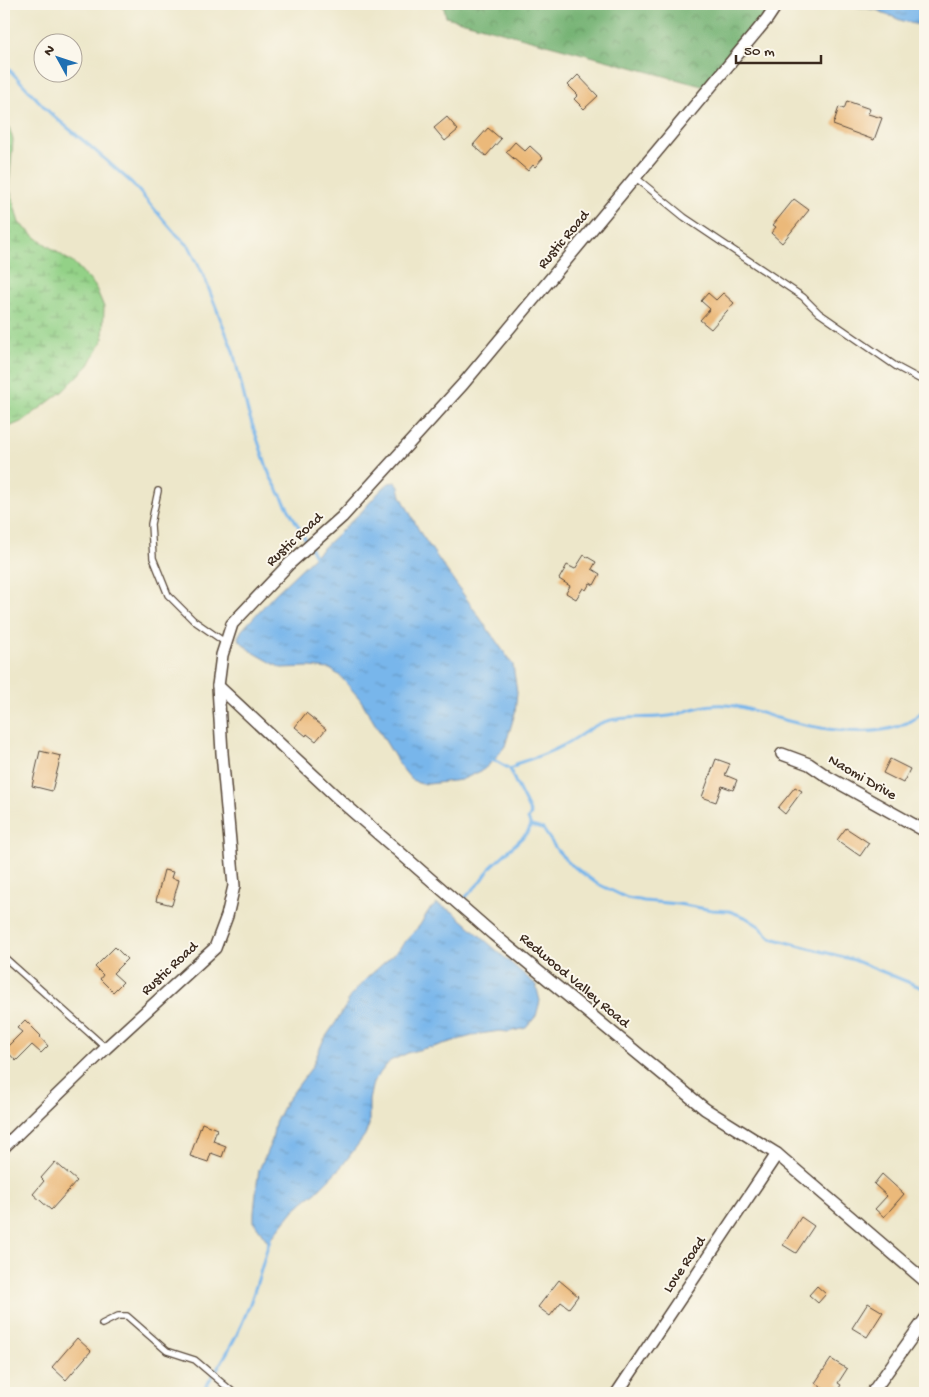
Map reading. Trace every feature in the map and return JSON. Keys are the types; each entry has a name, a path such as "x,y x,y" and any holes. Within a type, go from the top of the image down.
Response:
{"street":[{"name":"Rustic Road","path":"4,1147 106,1048 215,948 227,916 234,886 218,686 222,655 232,624 289,564 342,517 462,384 767,19 777,4"},
{"name":"Redwood Valley Road","path":"218,686 342,802 493,934 704,1109 777,1154 925,1281"},
{"name":"Naomi Drive","path":"782,754 809,764 828,777 925,831"},
{"name":"Love Road","path":"617,1393 777,1154"},
{"path":"872,1393 925,1319"}],"lane":[{"path":"635,177 684,217 803,297 819,313 897,367 925,382"},
{"path":"158,492 151,524 153,558 168,595 193,620 226,644"},
{"path":"4,957 106,1048"},
{"path":"102,1324 118,1316 127,1316 166,1351 195,1360 234,1393"}],"green space":[{"path":"443,4 779,4 709,88 446,17"},
{"path":"4,111 13,140 9,186 19,223 38,239 76,265 95,286 104,307 103,339 89,365 63,391 23,421 4,429"}],"water":[{"path":"841,4 925,4 925,25 900,20 877,10"},
{"path":"395,482 421,534 513,665 517,693 515,713 505,746 483,770 461,780 428,784 418,783 411,779 401,767 360,699 340,676 330,669 309,667 281,668 251,651 238,637 242,630 274,595 362,511 382,489 389,483"},
{"path":"437,904 453,912 536,985 540,1001 536,1016 526,1028 508,1032 500,1031 479,1034 410,1052 390,1061 373,1082 369,1100 369,1125 365,1135 342,1166 317,1191 294,1210 268,1242 254,1222 257,1183 259,1170 272,1140 275,1123 285,1103 312,1067 323,1041 349,998 367,978 396,952 420,925 429,910"}],"building":[{"path":"578,75 598,96 584,109 574,99 578,95 568,85"},
{"path":"847,101 870,109 868,114 882,118 874,140 833,125 839,107 844,109"},
{"path":"447,117 458,130 445,141 434,128"},
{"path":"488,128 501,139 486,156 473,145"},
{"path":"515,142 525,151 530,146 543,158 535,167 533,165 528,171 506,152"},
{"path":"794,199 809,210 782,243 771,233 776,227 773,225"},
{"path":"708,293 716,300 723,293 734,303 711,329 700,320 710,309 701,301"},
{"path":"584,555 596,562 592,569 600,574 594,585 590,583 586,590 583,588 576,599 566,593 570,586 559,579 567,565 575,569"},
{"path":"306,713 326,729 316,741 295,727"},
{"path":"40,751 61,756 52,791 32,786"},
{"path":"716,759 730,764 725,775 737,780 733,790 722,786 716,802 702,797"},
{"path":"890,759 910,769 903,783 883,773"},
{"path":"795,787 802,791 785,814 778,808"},
{"path":"846,828 869,843 860,856 837,840"},
{"path":"164,870 173,872 171,878 179,880 172,905 156,901"},
{"path":"115,947 127,959 113,973 123,982 113,992 100,979 103,975 95,967"},
{"path":"25,1020 48,1046 41,1053 32,1045 16,1061 5,1049 22,1032 17,1028"},
{"path":"202,1123 217,1129 213,1141 226,1146 222,1157 211,1153 208,1162 190,1156"},
{"path":"55,1162 77,1181 51,1210 33,1194 44,1181 41,1178"},
{"path":"882,1174 904,1194 884,1217 875,1209 887,1196 874,1184"},
{"path":"801,1217 814,1226 796,1253 783,1245"},
{"path":"559,1280 578,1296 569,1308 561,1302 550,1316 538,1307"},
{"path":"817,1286 826,1294 818,1303 809,1295"},
{"path":"868,1303 883,1312 867,1337 852,1328"},
{"path":"77,1338 91,1351 66,1380 52,1367"},
{"path":"831,1359 847,1369 838,1383 841,1385 836,1393 830,1393 815,1383"}],"waterway":[{"path":"4,64 51,114 132,183 174,232 189,246 203,274 233,351 248,412 270,476 315,556"},
{"path":"510,769 516,766 515,764 558,748 596,725 615,719 667,716 701,707 722,705 746,708 777,718 834,730 876,731 896,727 912,720 925,708"},
{"path":"461,902 483,879 491,867 527,833 531,826 528,819 531,814 510,769 494,760"},
{"path":"531,826 543,829 557,850 569,863 596,883 627,898 729,911 745,917 759,926 771,938 854,960 925,989"},
{"path":"201,1393 214,1375 241,1326 270,1239"}]}
